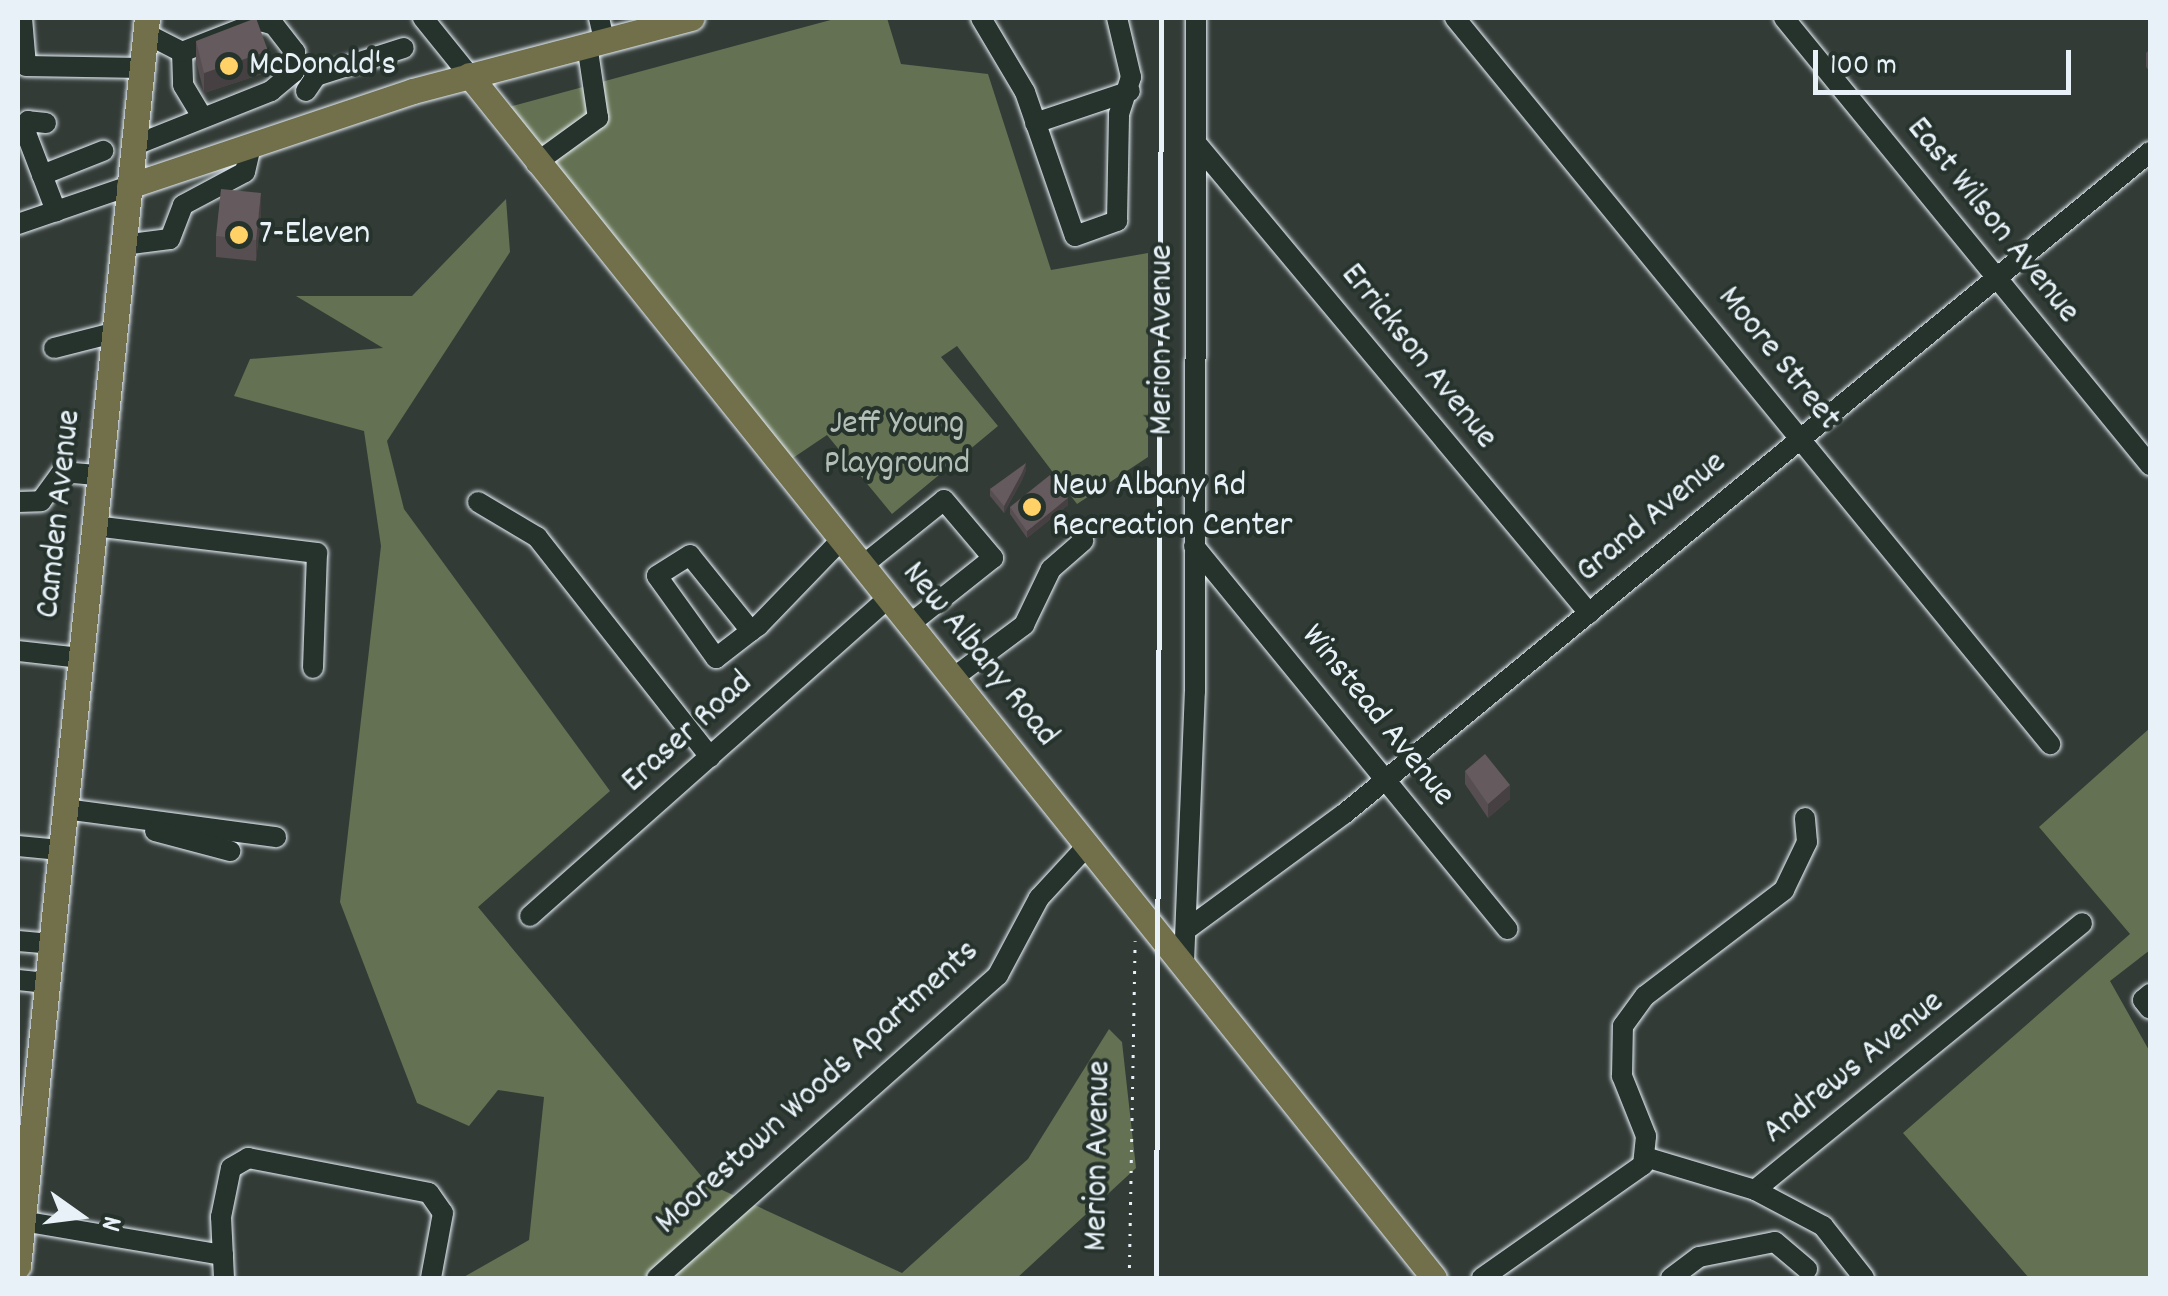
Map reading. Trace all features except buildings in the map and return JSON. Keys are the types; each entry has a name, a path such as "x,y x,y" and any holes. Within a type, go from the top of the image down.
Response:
{"main road":[{"path":"129,186 597,33 692,18"},
{"name":"Camden Avenue","path":"18,1266 146,25"},
{"name":"New Albany Road","path":"469,75 840,541 1152,921 1434,1278"}],"street":[{"path":"22,18 26,66 142,68"},
{"path":"423,18 469,75"},
{"path":"982,18 1035,123 1071,233 1114,225 1119,114 1130,91 1117,18"},
{"name":"Merion Avenue","path":"1184,963 1190,927 1196,18"},
{"name":"Moore Street","path":"1455,18 2050,744"},
{"name":"East Wilson Avenue","path":"1784,18 2150,464"},
{"path":"182,52 260,21 286,36 294,72 318,122"},
{"path":"146,25 182,52"},
{"path":"536,163 598,118 597,33"},
{"path":"306,91 316,76 404,48"},
{"path":"182,52 183,85 202,117"},
{"path":"133,146 272,92 294,72"},
{"path":"1035,123 1130,91"},
{"path":"46,123 28,121 26,133 56,211"},
{"name":"Errickson Avenue","path":"1196,143 1589,614"},
{"path":"123,244 170,239 194,197 245,172 251,146"},
{"path":"42,175 103,151"},
{"name":"Grand Avenue","path":"1190,927 1387,778 2150,152"},
{"path":"185,168 194,197"},
{"path":"18,224 129,186"},
{"path":"54,348 114,334"},
{"path":"18,502 41,501 62,472 99,475"},
{"path":"862,566 944,500 992,558 910,624"},
{"path":"478,502 537,537 710,757"},
{"path":"94,526 317,553 313,668"},
{"path":"751,631 690,555 657,576 716,658 751,631 840,541"},
{"path":"954,678 1024,624 1051,569 1083,542"},
{"name":"Winstead Avenue","path":"1194,546 1508,929"},
{"name":"Eraser Road","path":"530,916 889,598"},
{"path":"18,652 80,658"},
{"path":"64,814 276,838"},
{"path":"64,814 230,852"},
{"path":"1482,1278 1610,1192 1645,1157 1622,1076 1623,1026 1645,996 1784,890 1807,842 1805,818"},
{"path":"18,846 60,850"},
{"name":"Moorestown Woods Apartments","path":"657,1278 998,975 1039,898 1087,846"},
{"name":"Andrews Avenue","path":"1645,1157 1755,1190 2082,923"},
{"path":"18,941 51,944"},
{"path":"18,980 47,983"},
{"path":"2150,994 2143,1000 2150,1009"},
{"path":"224,1278 231,1168 248,1158 429,1192 443,1213 432,1278"},
{"path":"1755,1190 1823,1226 1864,1278"},
{"path":"22,1222 223,1255"},
{"path":"1672,1278 1699,1257 1775,1242 1807,1269"}],"path":[{"name":"Merion Avenue","path":"1130,1278 1135,941 1152,921"}],"green space":[{"name":"Jeff Young Playground","path":"838,18 887,18 901,64 988,74 1051,270 1148,253 1148,457 1077,504 957,346 941,357 998,426 892,514 827,435 784,464 498,110"},
{"path":"506,199 510,252 387,441 404,509 610,791 478,907 707,1183 902,1273 1028,1159 1109,1029 1122,1042 1136,1168 1017,1278 462,1278 529,1240 544,1097 498,1090 469,1126 417,1103 340,902 381,546 364,431 234,396 250,359 383,348 296,296 412,296"},
{"path":"2150,728 2150,950 2110,981 2150,1052 2150,1278 2029,1278 1903,1133 2130,934 2039,827"}],"railway":[{"path":"1156,1278 1161,18"}],"place":[{"name":"McDonald's","path":"229,66"},
{"name":"7-Eleven","path":"239,235"},
{"name":"New Albany Rd Recreation Center","path":"1032,507"}]}
